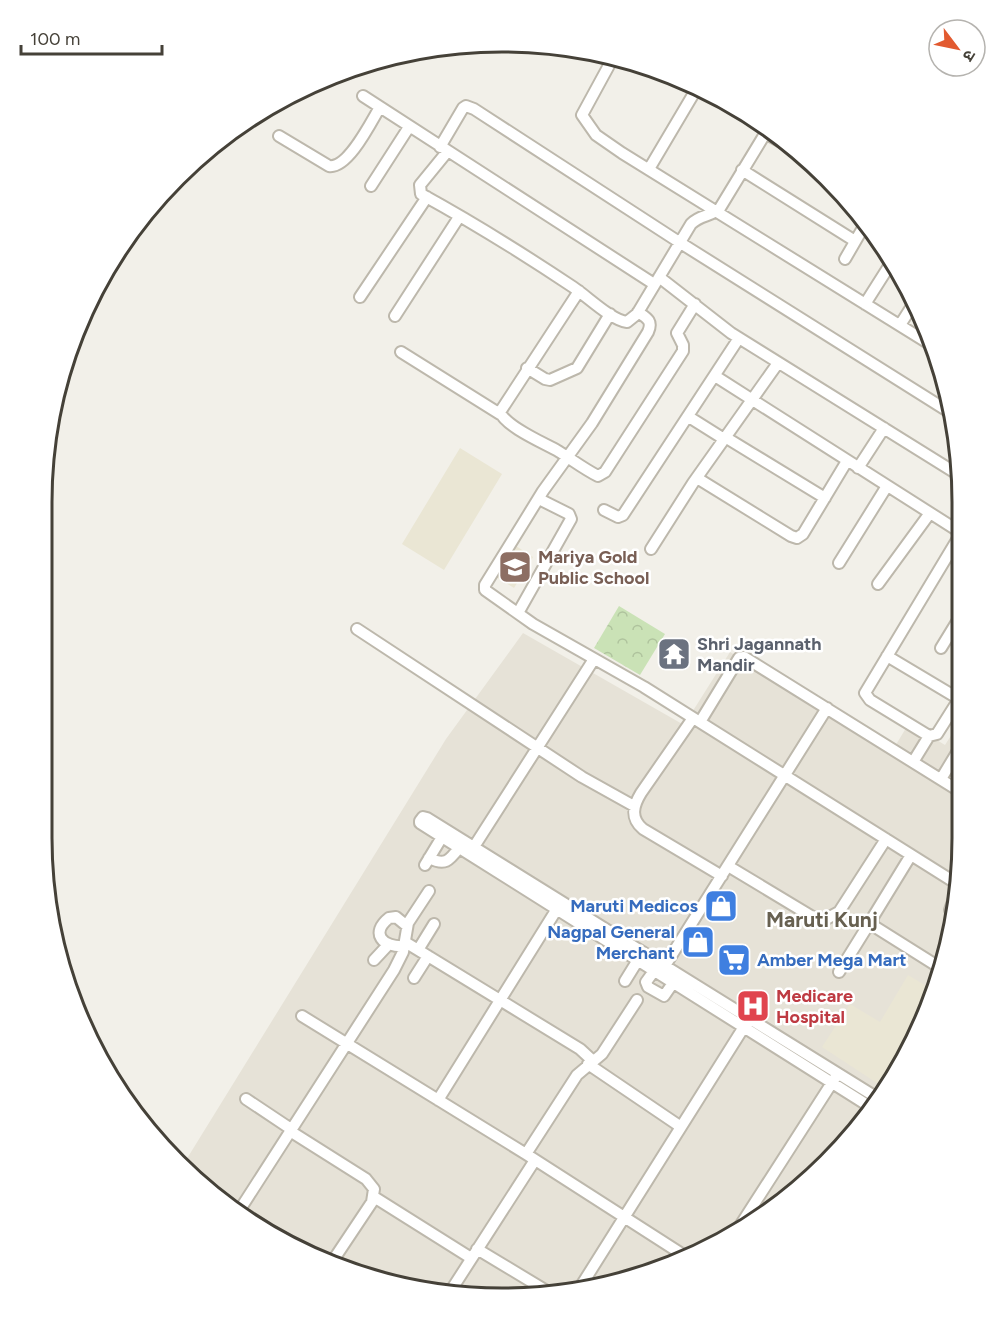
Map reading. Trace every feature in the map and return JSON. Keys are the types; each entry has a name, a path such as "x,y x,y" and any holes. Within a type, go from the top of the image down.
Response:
{"street":[{"path":"609,66 582,115 589,127 603,141 921,339"},
{"path":"649,169 693,95"},
{"path":"363,96 444,150 694,304 739,338 778,363 952,470"},
{"path":"279,136 329,166 333,166 344,161 350,154 380,107"},
{"path":"764,136 716,212 699,217 691,224 679,242 656,280 638,312 627,322 610,314 579,291 419,191 420,185 444,150 463,108 469,107 679,242 942,407"},
{"path":"370,186 409,127"},
{"path":"742,170 855,241"},
{"path":"360,297 427,197"},
{"path":"395,316 459,217"},
{"path":"845,259 861,231"},
{"path":"865,304 887,269"},
{"path":"500,414 500,409 579,291"},
{"path":"401,352 500,414 540,443 567,456 595,475 601,476 683,351 677,333 694,304"},
{"path":"900,325 909,310"},
{"path":"638,312 650,321 648,332 592,423 567,456 484,586 487,592 557,638 644,687 951,880"},
{"path":"528,368 547,380 573,371 583,361 610,314"},
{"path":"604,510 615,516 623,515 739,338"},
{"path":"651,549 724,438 778,363"},
{"path":"716,376 952,528"},
{"path":"689,417 825,498"},
{"path":"858,468 884,428"},
{"path":"697,478 794,538 803,534 847,461"},
{"path":"839,563 887,486"},
{"path":"518,613 571,519 565,512 539,499"},
{"path":"878,584 930,513"},
{"path":"929,736 866,696 866,690 952,547"},
{"path":"357,629 582,777 634,806"},
{"path":"941,648 952,630"},
{"path":"722,876 643,829 634,817 634,806 651,776 697,720 742,656 952,786"},
{"path":"887,656 952,693"},
{"path":"442,837 427,861 447,861 467,850 594,659"},
{"path":"673,983 664,996 648,987 646,982 659,970 722,876 827,708"},
{"path":"913,762 929,736 937,734 952,710"},
{"path":"941,779 952,761"},
{"path":"467,850 422,817 420,823 559,906 835,1079 866,1103"},
{"path":"728,866 811,916 826,919 839,912 886,839"},
{"path":"839,972 872,922 911,855"},
{"path":"242,1205 394,970 405,944 407,926 429,891"},
{"path":"559,906 638,960 659,970 673,983 747,1024"},
{"path":"438,1100 559,906"},
{"path":"388,945 380,937 385,921 396,917 407,926"},
{"path":"872,922 878,930 934,964"},
{"path":"414,978 434,924"},
{"path":"374,960 388,945 405,944 423,953 580,1049 590,1063 681,1127"},
{"path":"625,981 638,960"},
{"path":"454,1285 571,1084 604,1050 637,1000"},
{"path":"302,1016 678,1252"},
{"path":"585,1280 747,1024"},
{"path":"835,1079 871,1096"},
{"path":"746,1216 835,1079"},
{"path":"246,1099 370,1181 374,1189 374,1197 336,1255"},
{"path":"374,1197 474,1254 537,1286"}],"shaded area":[{"path":"460,448 502,474 444,570 402,544"},
{"name":"Mariya Gold Public School","path":"516,546 533,557 514,588 496,577"},
{"name":"Maruti Kunj","path":"523,633 684,725 730,652 894,748 909,723 945,745 952,734 952,867 949,896 937,954 918,1010 892,1063 860,1111 821,1156 753,1212 702,1241 647,1264 619,1272 561,1284 532,1287 473,1287 415,1279 386,1272 358,1264 303,1241 252,1212 187,1159 446,739"},
{"path":"908,975 927,987 906,1037 879,1084 822,1047 850,1004 880,1022"}],"green space":[{"path":"619,606 665,634 640,675 594,648"}],"place":[{"name":"Mariya Gold Public School","path":"515,567"},
{"name":"Shri Jagannath Mandir","path":"674,654"},
{"name":"Maruti Medicos","path":"721,906"},
{"name":"Nagpal General Merchant","path":"698,942"},
{"name":"Amber Mega Mart","path":"734,960"},
{"name":"Medicare Hospital","path":"753,1006"}],"district":[{"name":"Maruti Kunj","path":"822,920"}]}
